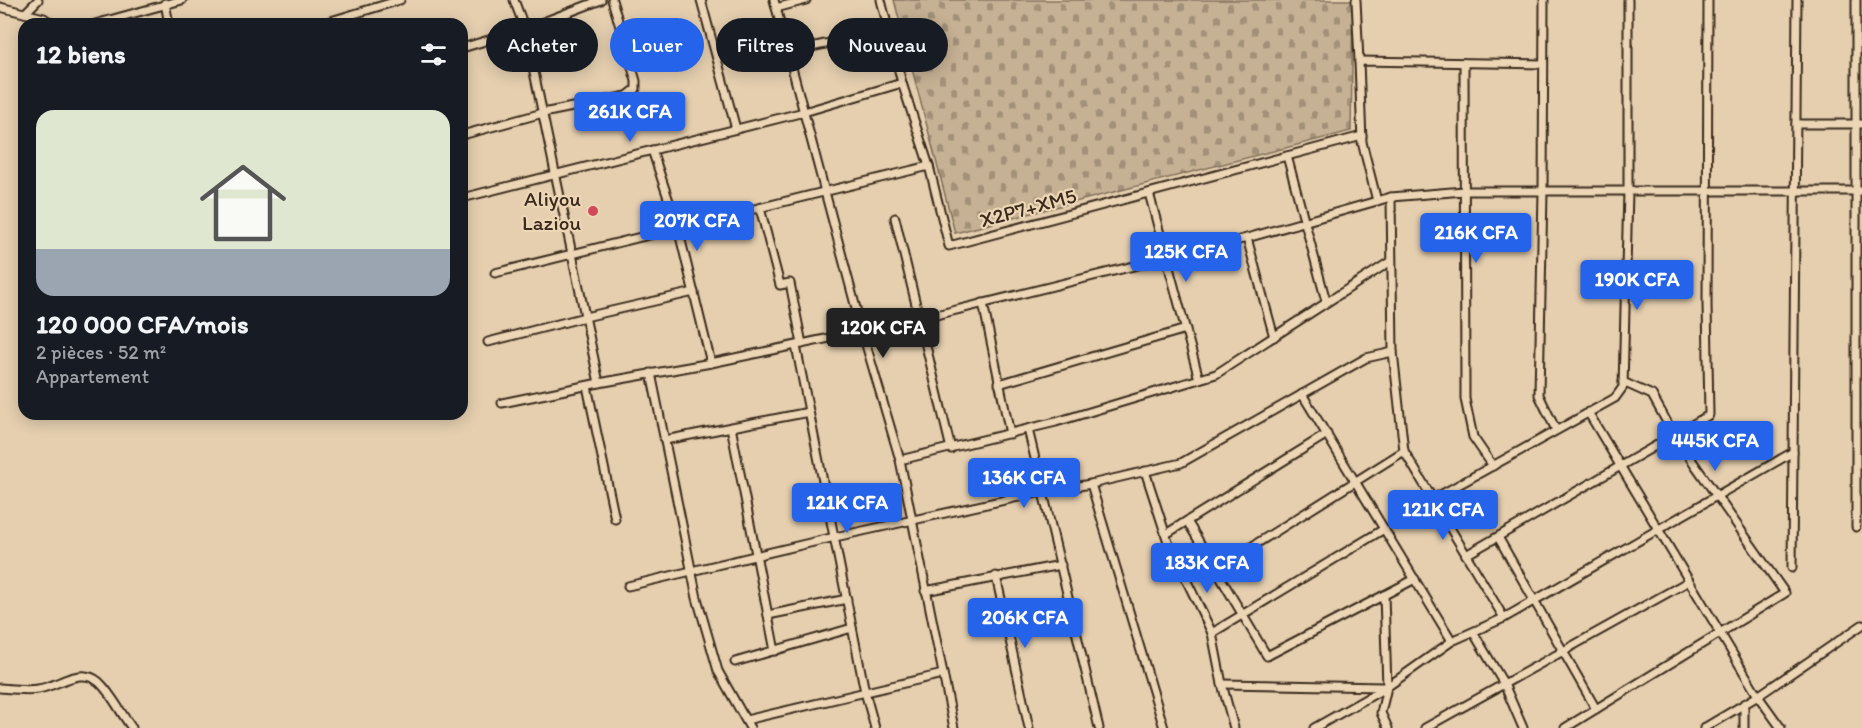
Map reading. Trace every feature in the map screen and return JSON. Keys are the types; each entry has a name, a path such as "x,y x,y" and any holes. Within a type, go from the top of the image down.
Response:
{"street":[{"path":"25,13 38,0"},
{"path":"114,18 165,2 182,0"},
{"path":"341,18 400,0"},
{"path":"514,0 521,18"},
{"path":"554,18 601,0"},
{"path":"468,133 543,113 627,96 636,89 636,81 612,0"},
{"path":"701,0 736,129"},
{"path":"774,0 779,18"},
{"path":"776,8 806,0"},
{"name":"X2P7+XM5","path":"881,0 886,18"},
{"path":"1356,0 1362,136 1377,201"},
{"path":"1544,0 1539,395 1556,430"},
{"path":"1433,499 1620,394 1623,382 1628,191 1628,0"},
{"path":"1466,555 1709,415 1708,0"},
{"path":"1792,568 1797,0"},
{"path":"1856,0 1859,55 1856,527"},
{"path":"165,2 168,18"},
{"path":"0,7 44,18"},
{"path":"468,46 486,41"},
{"path":"1359,61 1544,64"},
{"path":"1464,63 1465,399 1473,437 1493,466"},
{"path":"534,72 599,383"},
{"path":"793,72 862,331 900,460 954,728"},
{"name":"X2P7+XM5","path":"900,72 929,166 949,246 1362,136"},
{"path":"468,196 804,112 902,83"},
{"path":"1796,124 1859,124"},
{"path":"652,150 678,228 711,363"},
{"path":"1287,156 1326,301"},
{"path":"495,273 929,166"},
{"path":"502,403 711,363 920,319 1166,256 1247,238 1391,197 1464,191 1859,191"},
{"path":"1149,193 1199,379"},
{"path":"1391,197 1393,352 1404,451 1504,618"},
{"path":"760,208 780,285 790,284 810,412 874,728"},
{"path":"895,218 951,449"},
{"path":"1247,238 1274,337"},
{"path":"900,460 1010,434 1216,374 1391,261"},
{"path":"488,342 694,292"},
{"path":"983,303 1010,434"},
{"path":"999,384 1186,329"},
{"path":"628,586 835,537 1181,463 1366,358 1393,352"},
{"path":"651,374 691,572 718,671 750,728"},
{"path":"1565,728 1785,593 1674,435 1652,395 1623,382"},
{"path":"587,386 615,519"},
{"path":"1302,394 1452,641"},
{"path":"665,440 810,412"},
{"path":"1588,412 1719,633 1781,728"},
{"path":"731,427 775,651"},
{"path":"1028,429 1099,728"},
{"path":"1166,534 1327,434"},
{"path":"1216,569 1404,451"},
{"path":"1314,728 1387,687 1452,641 1504,618 1793,452"},
{"path":"1145,471 1166,534 1212,633 1234,728"},
{"path":"1091,484 1164,728"},
{"path":"1187,521 1267,656 1414,579"},
{"path":"1212,633 1384,529"},
{"path":"1498,537 1596,709"},
{"path":"925,591 1061,565"},
{"path":"996,576 1029,728"},
{"path":"1425,728 1689,581"},
{"path":"1384,595 1387,687 1381,713 1388,728"},
{"path":"768,615 847,599"},
{"path":"1704,728 1758,696 1862,625"},
{"path":"735,662 852,628"},
{"path":"1473,632 1504,684 1523,728"},
{"path":"0,688 34,690 63,682 80,674 91,676 101,684 132,728"},
{"path":"746,720 943,674"},
{"path":"1222,684 1387,687"},
{"path":"1744,704 1744,728"}],"green space":[{"path":"894,0 1353,0 1351,131 955,233 913,72 948,72 948,18 899,18"}],"place":[{"name":"Aliyou Laziou","path":"593,211"}]}
